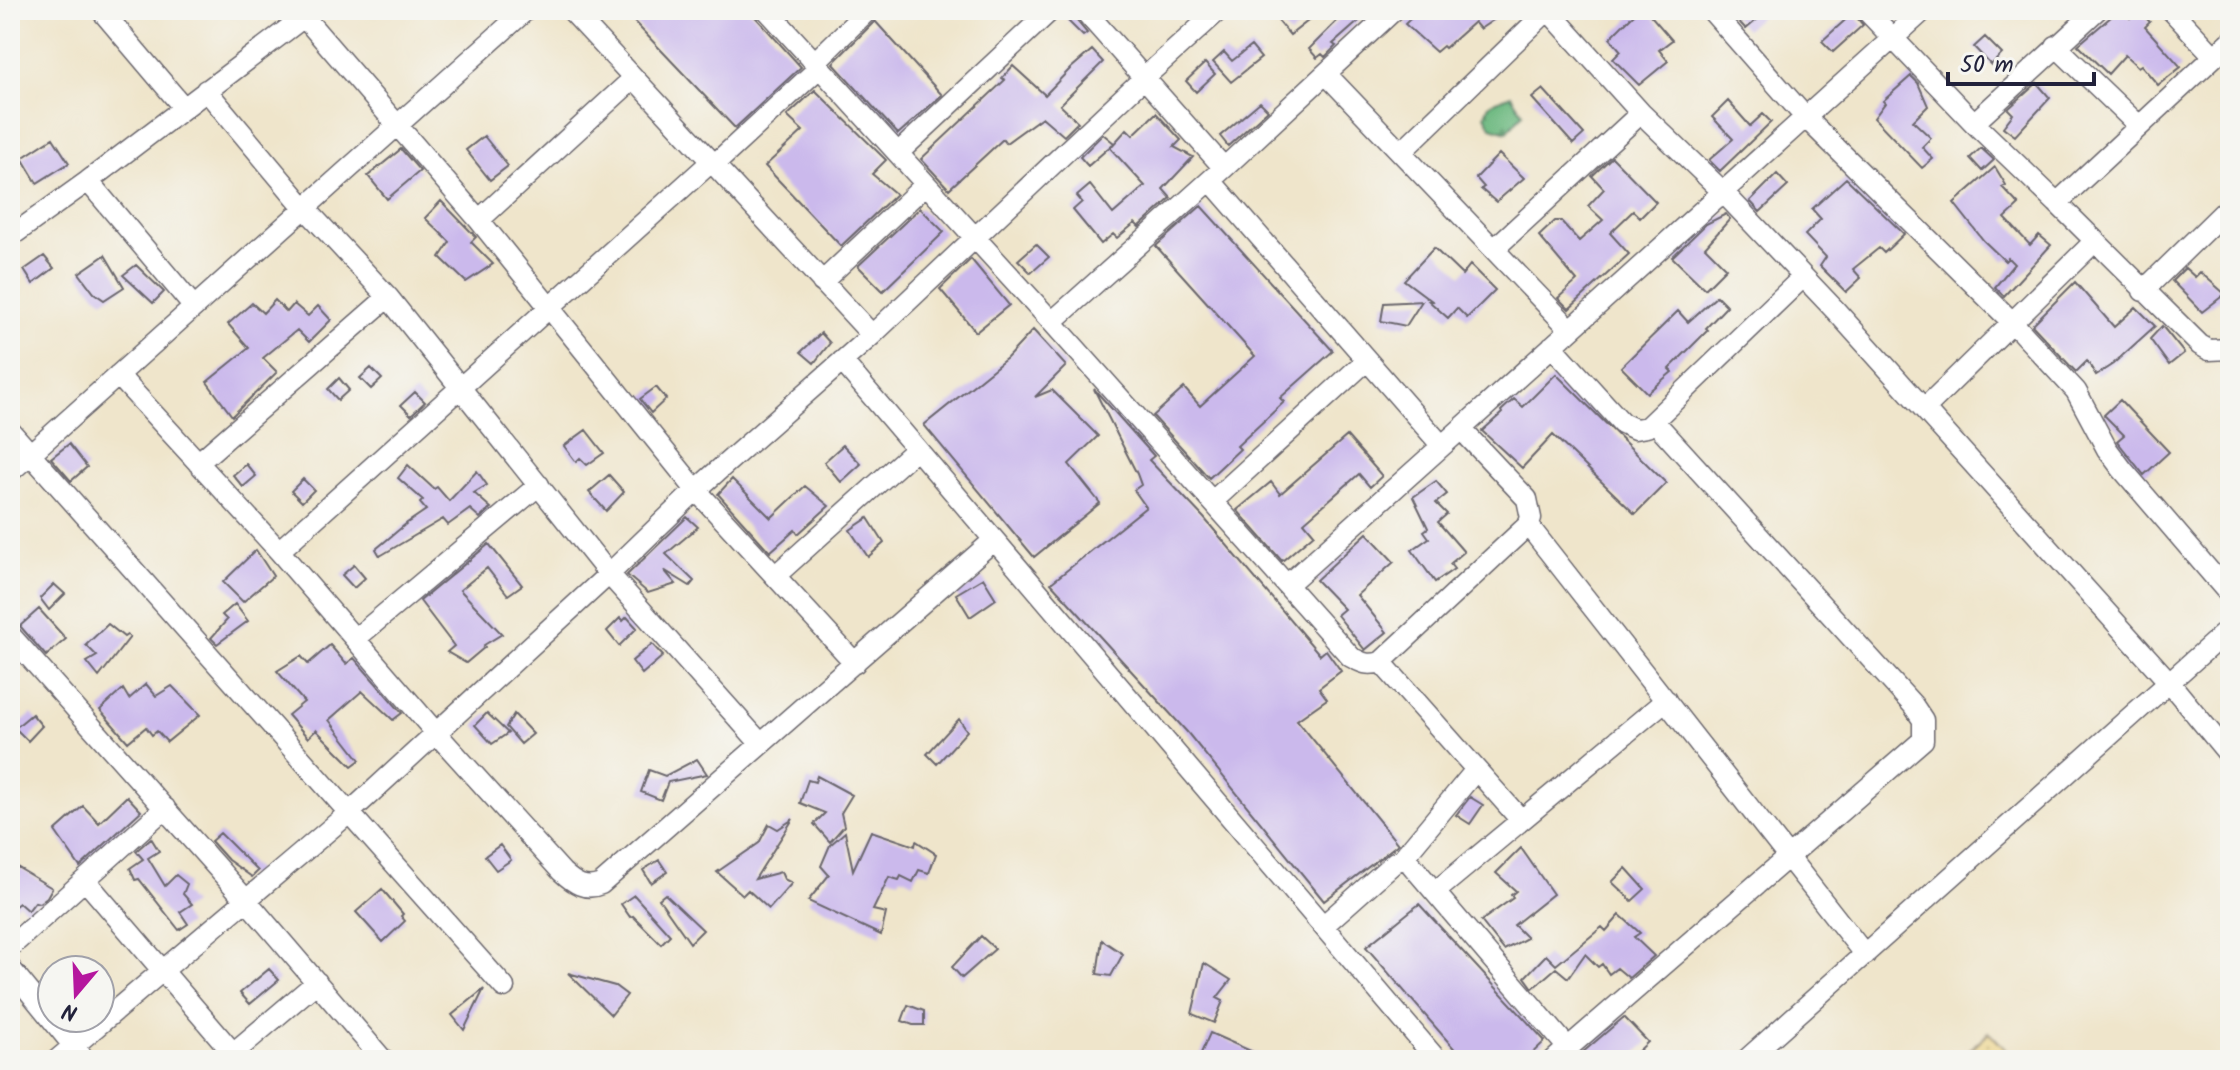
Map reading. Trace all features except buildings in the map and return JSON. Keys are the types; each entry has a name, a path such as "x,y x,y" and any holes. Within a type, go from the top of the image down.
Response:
{"street":[{"path":"101,10 184,108"},
{"path":"10,472 526,10"},
{"path":"571,10 872,335"},
{"path":"767,10 1052,322 1351,657 1362,664 1381,662 1528,525 1531,518 1527,499 1461,429"},
{"path":"279,551 549,306 712,164 817,64 868,10"},
{"path":"898,153 1051,10"},
{"path":"1084,10 1145,77 1218,174 1367,360 1442,446"},
{"path":"57,1060 79,1053 163,971 349,813 696,490 872,335 1219,10"},
{"path":"1052,322 1218,174 1394,10"},
{"path":"1401,152 1548,10 1641,113 1722,191 1924,409 2169,682 2230,756"},
{"path":"1711,10 1805,117 2012,322 2076,391 2107,449 2230,595"},
{"path":"1866,10 1974,123 2200,345 2209,350 2230,349"},
{"path":"1288,584 1924,10"},
{"path":"1974,123 2097,10"},
{"path":"2171,10 2214,56"},
{"path":"10,237 309,14 696,490 855,663"},
{"path":"2057,203 2230,42"},
{"path":"2056,46 2138,125"},
{"path":"1326,74 1570,329"},
{"path":"479,220 633,79"},
{"path":"206,90 304,207 388,297 609,574 761,744"},
{"path":"1494,249 1641,113"},
{"path":"88,181 193,306"},
{"path":"822,282 926,184"},
{"path":"2143,291 2230,206"},
{"path":"1924,409 2095,241"},
{"path":"1552,346 1622,423 1635,429 1647,427 1803,277"},
{"path":"198,463 388,297"},
{"path":"1213,501 1367,360"},
{"path":"842,361 1437,1060"},
{"path":"118,375 279,551 436,733 562,872 583,887 601,884 994,540"},
{"path":"1402,859 1409,862 1435,892 1561,1054 1923,740 1923,720 1913,705 1654,421"},
{"path":"10,431 504,987"},
{"path":"775,576 916,449"},
{"path":"355,639 539,485"},
{"path":"1528,525 1865,955"},
{"path":"1746,1060 2230,628"},
{"path":"10,635 246,900 383,1060"},
{"path":"1381,662 1521,820"},
{"path":"1435,892 1666,700"},
{"path":"1323,926 1402,859 1475,771"},
{"path":"10,947 165,808"},
{"path":"85,880 163,971 229,1056 317,982"},
{"path":"10,968 79,1053"}],"green space":[{"path":"1511,95 1523,113 1507,132 1491,127 1485,115 1489,104"}],"sand":[{"path":"1989,1032 2016,1060 1958,1060"}]}
